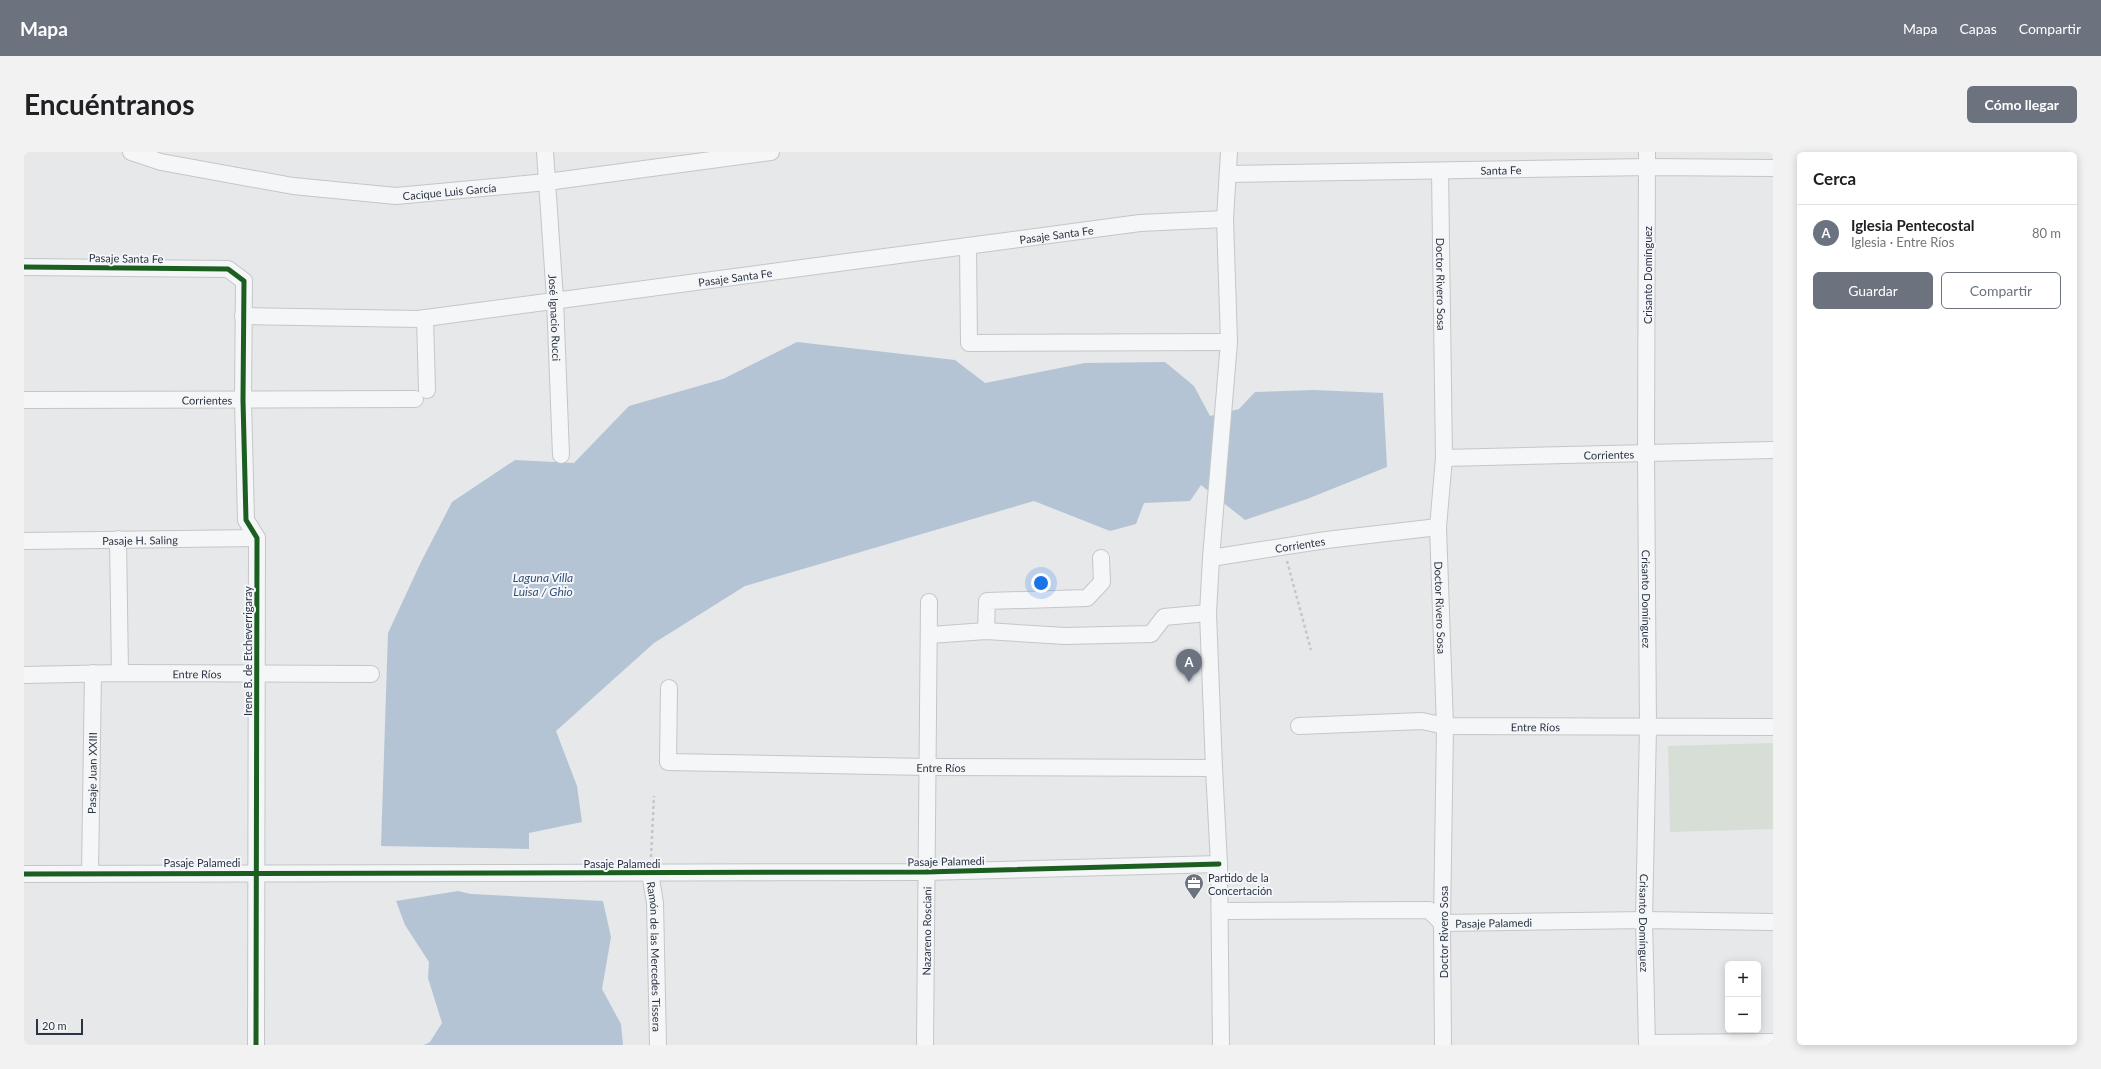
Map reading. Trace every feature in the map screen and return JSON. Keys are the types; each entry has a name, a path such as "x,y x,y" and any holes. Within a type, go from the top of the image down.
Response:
{"street":[{"name":"Cacique Luis García","path":"131,152 161,162 293,186 396,196 547,182 771,152"},
{"path":"545,152 547,182"},
{"path":"1221,1045 1220,864 1214,768 1208,613 1210,558 1216,508 1224,387 1229,342 1225,219 1229,174 1229,152"},
{"name":"Santa Fe","path":"1229,174 1440,170 1647,160 1773,168"},
{"name":"Crisanto Domínguez","path":"1647,160 1646,454 1648,728 1644,920 1647,1044"},
{"name":"Doctor Rivero Sosa","path":"1440,170 1444,458 1438,527 1445,726 1442,923 1444,1045"},
{"name":"José Ignacio Rucci","path":"547,182 555,299 561,455"},
{"name":"Pasaje Santa Fe","path":"24,267 228,269 244,280 243,316 425,318 555,299 1140,223 1225,219"},
{"path":"968,246 969,343 1229,342"},
{"path":"243,316 243,400 246,520 257,538"},
{"name":"Corrientes","path":"24,400 243,400 421,395 425,318"},
{"name":"Corrientes","path":"1444,458 1773,450"},
{"name":"Corrientes","path":"1210,558 1283,546 1438,527"},
{"name":"Pasaje H. Saling","path":"24,541 257,538"},
{"name":"Irene B. de Etcheverrigaray","path":"256,1045 255,872 257,538"},
{"path":"118,539 120,673"},
{"path":"986,631 987,601 1088,598 1102,582 1101,558"},
{"name":"Nazareno Rosciani","path":"925,1045 927,767 930,635 929,602"},
{"path":"930,635 986,631 1065,636 1151,634 1164,617 1208,613"},
{"name":"Entre Ríos","path":"24,675 93,673 257,675 371,674"},
{"name":"Pasaje Juan XXIII","path":"90,873 93,673"},
{"name":"Entre Ríos","path":"669,688 668,762 927,767 1214,768"},
{"name":"Entre Ríos","path":"1299,726 1422,721 1445,726 1648,728 1773,727"},
{"name":"Pasaje Palamedi","path":"24,874 255,872 926,872 1220,864"},
{"name":"Ramón de las Mercedes Tissera","path":"650,873 655,902 658,1045"},
{"name":"Pasaje Palamedi","path":"1220,911 1429,910 1442,923 1644,920 1773,922"},
{"path":"1647,1044 1773,1042"}],"path":[{"path":"1283,546 1311,650"}],"shaded area":[{"path":"1773,743 1773,829 1670,832 1668,746"}],"water":[{"name":"Laguna Villa Luisa / Ghio","path":"797,342 955,360 985,383 1085,363 1165,362 1194,386 1210,416 1239,409 1255,392 1314,390 1383,393 1387,467 1307,499 1245,520 1201,485 1190,501 1144,503 1136,524 1110,531 1034,501 745,586 654,643 556,731 577,786 582,822 529,833 529,849 381,846 388,633 421,562 452,502 515,460 574,463 629,406 723,379"},
{"path":"458,891 471,894 603,901 611,937 602,989 621,1024 623,1045 424,1045 430,1042 442,1023 428,978 429,962 405,925 396,901"}],"cycle path":[{"path":"24,267 228,269 244,281 243,400 246,520 257,538 256,1045"},
{"path":"24,874 926,872 1219,864"}],"place":[{"name":"Iglesia Pentecostal","path":"1189,682"},
{"name":"Partido de la Concertación","path":"1194,900"}]}
